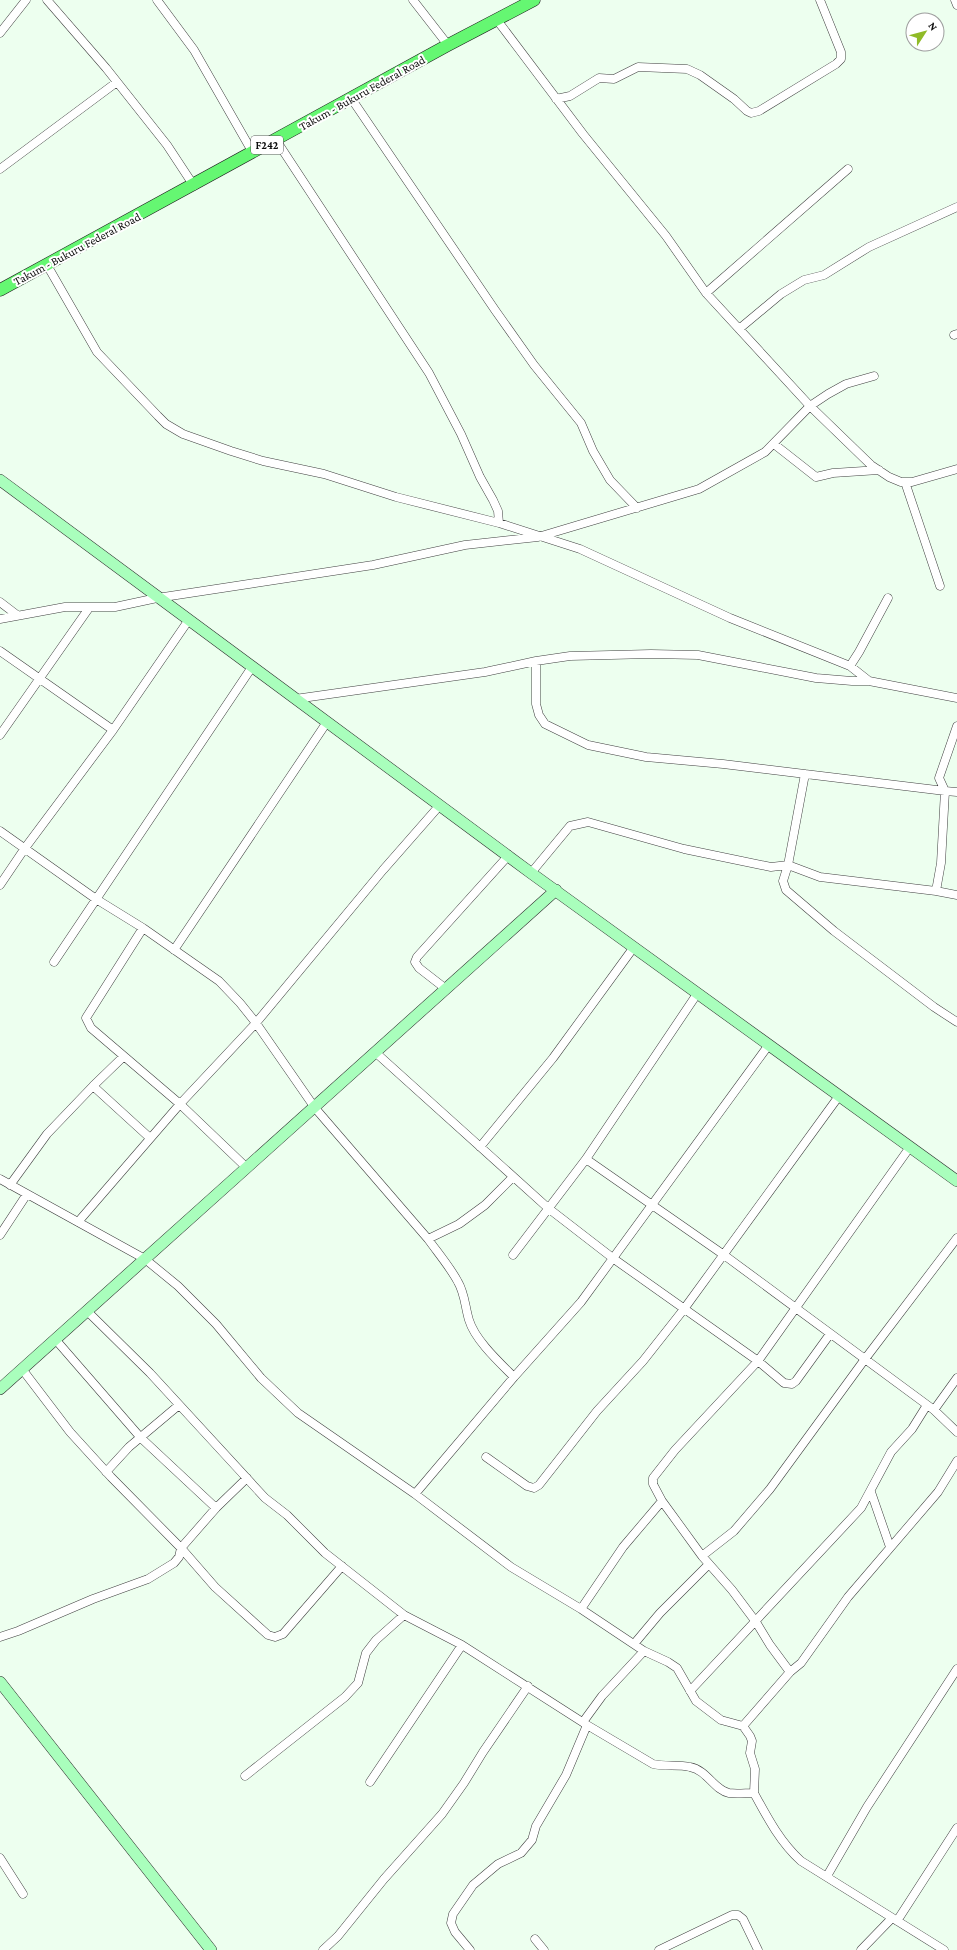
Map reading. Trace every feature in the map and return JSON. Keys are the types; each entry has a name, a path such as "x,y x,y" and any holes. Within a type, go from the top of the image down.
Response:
{"main road":[{"name":"Takum - Bukuru Federal Road","path":"1,287 47,265 194,186 351,98 534,0"},
{"path":"0,480 188,621 509,855 531,873 768,1046 957,1181"},
{"path":"0,1389 315,1108 375,1052 556,890"},
{"path":"0,1682 211,1950"}],"street":[{"path":"0,33 26,0"},
{"path":"47,0 117,82 167,145 194,186"},
{"path":"157,0 194,50 253,153"},
{"path":"413,0 448,45"},
{"path":"556,99 570,96 599,78 614,79 638,67 686,69 700,75 734,99 747,111 754,113 836,64 841,59 841,52 820,0"},
{"path":"955,0 957,5"},
{"path":"497,20 556,99 666,236 706,293 810,406 871,465 889,477 905,482 912,482 957,469"},
{"path":"0,168 117,82"},
{"path":"351,98 495,310 534,365 581,423 593,452 610,480 637,508"},
{"path":"276,140 429,373 461,434 480,477 493,500 498,511 499,523"},
{"path":"706,293 848,169"},
{"path":"739,329 781,294 804,280 824,275 869,247 957,207"},
{"path":"47,265 97,352 166,424 183,434 262,461 324,474 396,497 468,517 499,523 538,537 580,549 730,618 850,666 869,681"},
{"path":"0,619 65,607 115,607 157,598 373,565 465,545 538,537 699,489 766,452 810,406 846,384 874,376"},
{"path":"774,444 816,477 833,473 879,470"},
{"path":"905,482 940,586"},
{"path":"850,666 888,598"},
{"path":"0,602 16,616"},
{"path":"0,735 89,608"},
{"path":"0,885 25,848 113,730 188,621"},
{"path":"0,651 113,730"},
{"path":"295,699 485,672 536,661 570,656 652,654 698,655 816,678 852,682 869,681 957,698"},
{"path":"536,661 536,704 539,715 545,724 588,745 646,757 957,792"},
{"path":"54,962 252,667"},
{"path":"174,950 327,722"},
{"path":"936,891 941,863 945,791 939,778 957,726"},
{"path":"805,774 788,865 783,880 786,890 794,898 934,1007 957,1022"},
{"path":"78,1222 180,1104 256,1023 383,870 440,805"},
{"path":"531,873 570,826 588,822 684,849 771,867 788,865 820,877 936,891 957,895"},
{"path":"0,831 96,899 143,928 219,981 240,1003 256,1023 315,1108 428,1239 458,1281 464,1294 469,1321 477,1334 491,1354 514,1377"},
{"path":"446,989 419,968 415,962 509,855"},
{"path":"143,928 86,1018 91,1028 123,1057 180,1104 247,1168"},
{"path":"480,1147 553,1058 634,947"},
{"path":"513,1255 586,1159 698,994"},
{"path":"415,1494 514,1377 581,1302 614,1259 768,1046"},
{"path":"375,1052 548,1208 614,1259 758,1361 784,1383 792,1384 830,1334"},
{"path":"10,1184 47,1134 123,1057"},
{"path":"93,1086 150,1138"},
{"path":"486,1457 527,1486 534,1488 539,1485 597,1411 643,1361 684,1309 839,1096"},
{"path":"790,1672 770,1646 756,1622 732,1590 702,1556 662,1501 653,1484 653,1478 655,1473 758,1361 910,1147"},
{"path":"586,1159 724,1255 930,1407 957,1432"},
{"path":"428,1239 459,1224 484,1205 513,1177"},
{"path":"0,1179 145,1259 178,1286 216,1324 261,1378 298,1413 415,1494 511,1567 581,1609 644,1651 668,1662 677,1668 696,1701 720,1720 743,1726 752,1741 750,1753 755,1769 754,1793 789,1850 801,1861 944,1950"},
{"path":"0,1234 27,1194"},
{"path":"702,1556 734,1531 770,1489 957,1238"},
{"path":"87,1311 179,1405 265,1498 287,1515 325,1553 404,1615 462,1645 585,1724 652,1764 663,1767 690,1766 707,1775 722,1790 728,1793 754,1793"},
{"path":"55,1340 140,1438 216,1508"},
{"path":"22,1369 70,1432 106,1472 181,1548 215,1587 268,1635 275,1638 283,1634 342,1566"},
{"path":"690,1691 861,1508 871,1492 891,1452 957,1378"},
{"path":"106,1472 140,1438 179,1405"},
{"path":"743,1726 790,1672 801,1663 848,1597 938,1492 957,1461"},
{"path":"0,1637 18,1631 93,1599 148,1579 174,1563 179,1556 181,1548 216,1508 247,1478"},
{"path":"871,1492 890,1547"},
{"path":"581,1609 623,1547 662,1501"},
{"path":"634,1644 660,1613 709,1564"},
{"path":"245,1776 345,1697 358,1683 366,1653 376,1640 404,1615"},
{"path":"370,1782 462,1645"},
{"path":"470,1950 455,1932 451,1923 453,1914 473,1885 498,1864 521,1853 532,1840 536,1826 566,1775 585,1724 602,1696 644,1651"},
{"path":"827,1876 867,1807 957,1669"},
{"path":"323,1950 338,1936 384,1879 442,1814 464,1784 483,1752 528,1686"},
{"path":"861,1950 895,1920 957,1828"},
{"path":"0,1858 23,1894"},
{"path":"659,1950 732,1915 738,1915 743,1920 758,1950"},
{"path":"534,1939 544,1950"}]}
